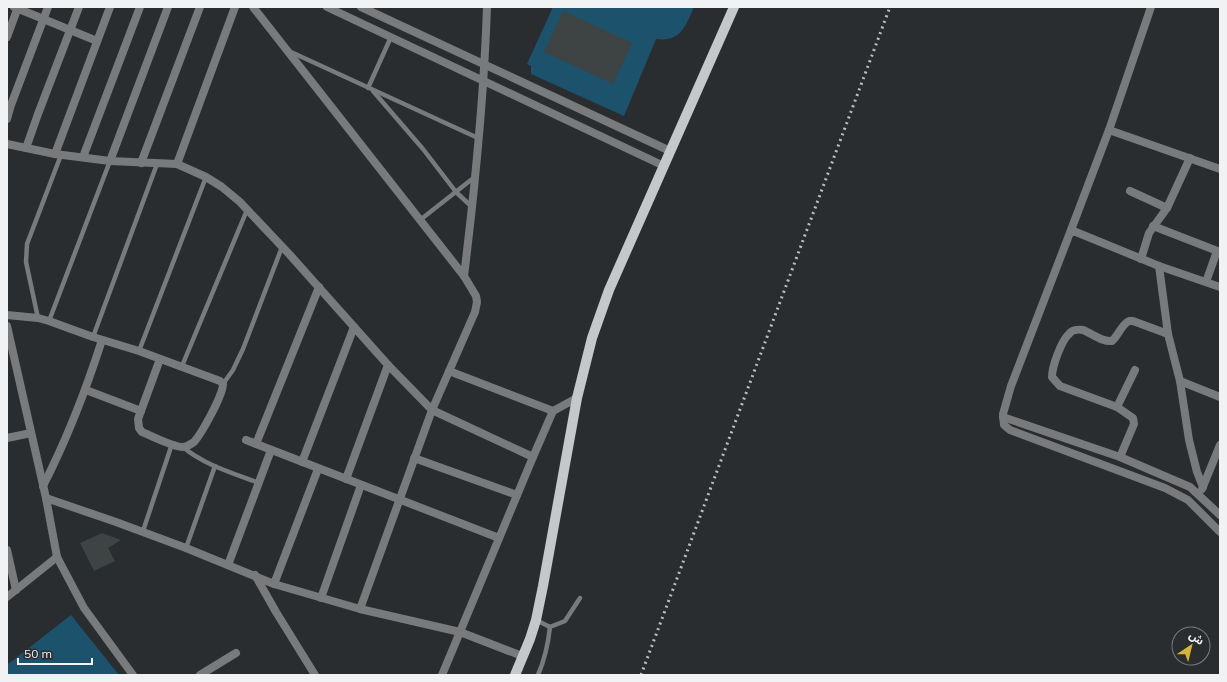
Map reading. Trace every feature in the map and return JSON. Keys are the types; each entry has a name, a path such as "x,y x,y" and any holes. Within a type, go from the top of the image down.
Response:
{"main road":[{"path":"514,675 536,620 544,586 577,398 592,338 609,290 734,7"}],"street":[{"path":"7,37 17,7 97,41"},
{"path":"7,119 9,105 48,7"},
{"path":"26,148 79,7"},
{"path":"58,154 110,7"},
{"path":"83,156 140,7"},
{"path":"110,161 168,7"},
{"path":"141,163 200,7"},
{"path":"177,164 235,7"},
{"path":"253,7 464,276 476,296 477,302 469,327 432,410 360,609"},
{"path":"327,7 664,166"},
{"path":"361,7 670,151"},
{"path":"464,276 476,176 485,64 487,7"},
{"path":"1151,7 1109,130 1011,386 1003,417 1004,425 1010,430 1165,488 1195,506 1220,532"},
{"path":"1109,130 1220,169"},
{"path":"7,144 58,154 83,156 110,161 177,164 206,177 222,187 247,210 388,365 432,410 533,457"},
{"path":"1141,259 1149,233 1167,208 1190,158"},
{"path":"1130,192 1167,208"},
{"path":"1153,226 1219,251 1206,282"},
{"path":"1071,230 1159,266 1220,287"},
{"path":"1159,266 1168,334 1180,381 1189,440 1197,472 1203,486"},
{"path":"256,444 319,288"},
{"path":"7,315 38,318 49,321 93,337 138,351 215,378 223,384 220,397 199,434 189,445 183,447 142,432 139,428 138,420 160,359"},
{"path":"1120,458 1134,424 1133,418 1117,407 1060,386 1053,380 1052,371 1068,334 1074,330 1082,330 1107,342 1112,342 1129,320 1168,334"},
{"path":"7,326 46,498 57,557 84,608 133,675"},
{"path":"302,462 354,327"},
{"path":"43,486 62,449 86,390 102,340"},
{"path":"346,479 388,365"},
{"path":"1117,407 1134,370"},
{"path":"449,371 553,411"},
{"path":"1180,381 1220,396"},
{"path":"86,390 141,411"},
{"path":"442,675 553,411 577,398"},
{"path":"1003,417 1120,458 1190,487 1220,515"},
{"path":"7,438 31,432"},
{"path":"246,440 499,538"},
{"path":"1195,506 1220,446"},
{"path":"228,565 271,450"},
{"path":"414,458 517,495"},
{"path":"274,584 318,469"},
{"path":"321,598 361,485"},
{"path":"46,498 143,531 256,575 274,584 360,609 460,632 522,656"},
{"path":"7,550 16,590"},
{"path":"7,597 57,557"},
{"path":"256,575 276,612 315,675"},
{"path":"200,675 236,653"}],"lane":[{"path":"370,89 391,38"},
{"path":"288,51 478,138"},
{"path":"370,89 423,149 456,192 472,208"},
{"path":"38,318 26,262 27,244 58,154"},
{"path":"49,321 110,161"},
{"path":"93,337 157,164"},
{"path":"420,220 476,176"},
{"path":"138,351 206,177"},
{"path":"182,366 247,210"},
{"path":"223,384 233,370 243,349 282,247"},
{"path":"143,531 172,444"},
{"path":"183,447 192,454 215,466 259,483"},
{"path":"186,548 215,466"},
{"path":"536,620 550,627 565,621 580,598"},
{"path":"538,675 545,658 550,627"}],"shaded area":[{"path":"553,7 694,7 685,27 681,32 671,38 656,39 624,116 531,74 531,66 527,64"},
{"path":"71,615 119,675 7,675 7,665"}],"building":[{"path":"563,11 632,43 613,84 544,52"},
{"path":"102,533 121,540 108,548 115,561 94,571 80,543"}],"railway":[{"path":"641,675 890,7"}]}
